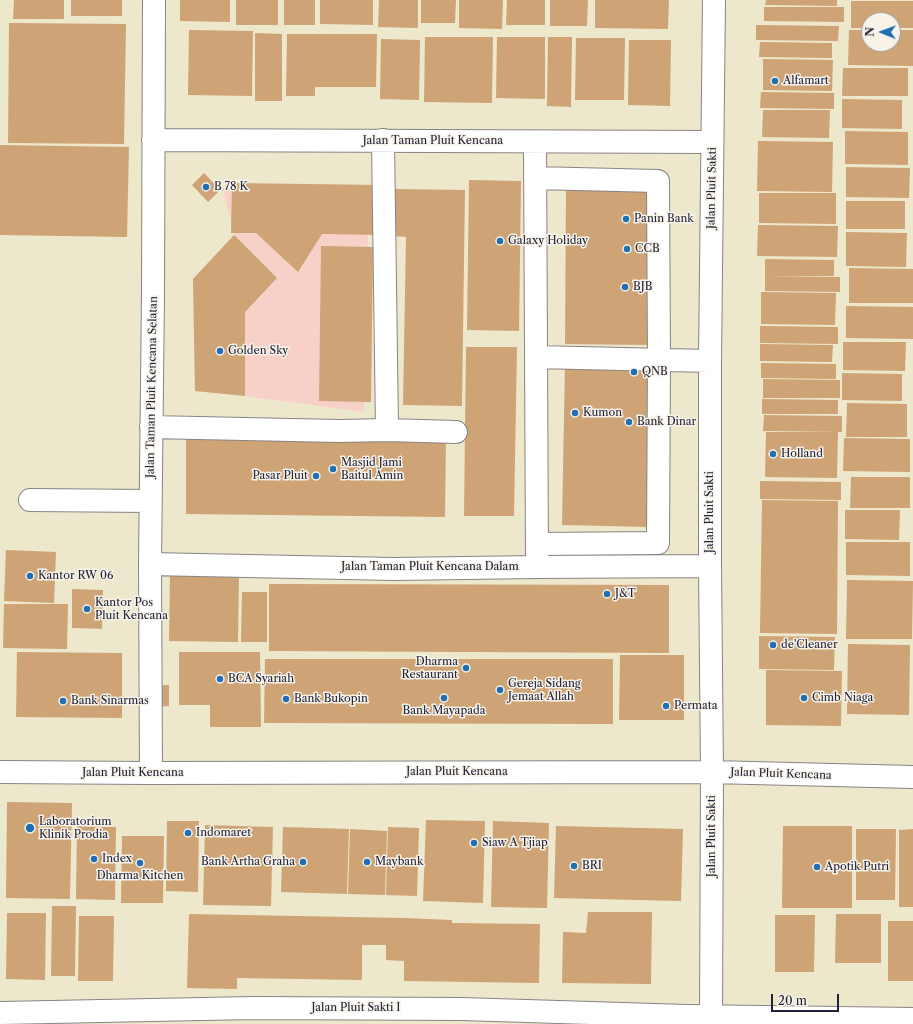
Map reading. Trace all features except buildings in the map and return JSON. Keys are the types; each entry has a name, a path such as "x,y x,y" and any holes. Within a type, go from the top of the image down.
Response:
{"street":[{"name":"Jalan Taman Pluit Kencana Selatan","path":"151,773 150,501 153,293 154,0"},
{"name":"Jalan Pluit Sakti","path":"711,1020 712,772 710,361 714,0"},
{"name":"Jalan Taman Pluit Kencana","path":"153,140 712,142"},
{"path":"383,140 387,430"},
{"path":"535,142 537,567"},
{"path":"535,178 658,180 659,360 658,543 537,544"},
{"path":"536,357 710,361"},
{"path":"151,427 456,432"},
{"path":"30,500 150,501"},
{"name":"Jalan Taman Pluit Kencana Dalam","path":"150,564 394,569 710,566"},
{"name":"Jalan Pluit Kencana","path":"0,772 712,772 913,777"},
{"name":"Jalan Pluit Sakti I","path":"0,1013 63,1018 462,1016 711,1020 913,1019"}],"shaded area":[{"path":"223,188 369,192 364,412 245,396 195,391 193,279 234,235"}],"place":[{"name":"Alfamart","path":"775,81"},
{"name":"B 78 K","path":"206,187"},
{"name":"Panin Bank","path":"626,219"},
{"name":"Galaxy Holiday","path":"500,241"},
{"name":"CCB","path":"627,249"},
{"name":"BJB","path":"625,287"},
{"name":"Golden Sky","path":"220,351"},
{"name":"QNB","path":"634,372"},
{"name":"Kumon","path":"575,413"},
{"name":"Bank Dinar","path":"629,422"},
{"name":"Holland","path":"773,454"},
{"name":"Masjid Jami Baitul Amin","path":"333,469"},
{"name":"Pasar Pluit","path":"316,476"},
{"name":"Kantor RW 06","path":"30,576"},
{"name":"J&T","path":"607,594"},
{"name":"Kantor Pos Pluit Kencana","path":"87,609"},
{"name":"de’Cleaner","path":"773,645"},
{"name":"Dharma Restaurant","path":"466,668"},
{"name":"BCA Syariah","path":"220,679"},
{"name":"Gereja Sidang Jemaat Allah","path":"500,690"},
{"name":"Bank Mayapada","path":"444,698"},
{"name":"Cimb Niaga","path":"804,698"},
{"name":"Bank Bukopin","path":"286,699"},
{"name":"Bank Sinarmas","path":"63,701"},
{"name":"Permata","path":"666,706"},
{"name":"Laboratorium Klinik Prodia","path":"30,828"},
{"name":"Indomaret","path":"188,833"},
{"name":"Siaw A Tjiap","path":"474,843"},
{"name":"Index","path":"94,859"},
{"name":"Bank Artha Graha","path":"303,862"},
{"name":"Maybank","path":"367,862"},
{"name":"Dharma Kitchen","path":"140,863"},
{"name":"BRI","path":"574,866"},
{"name":"Apotik Putri","path":"817,867"}]}
